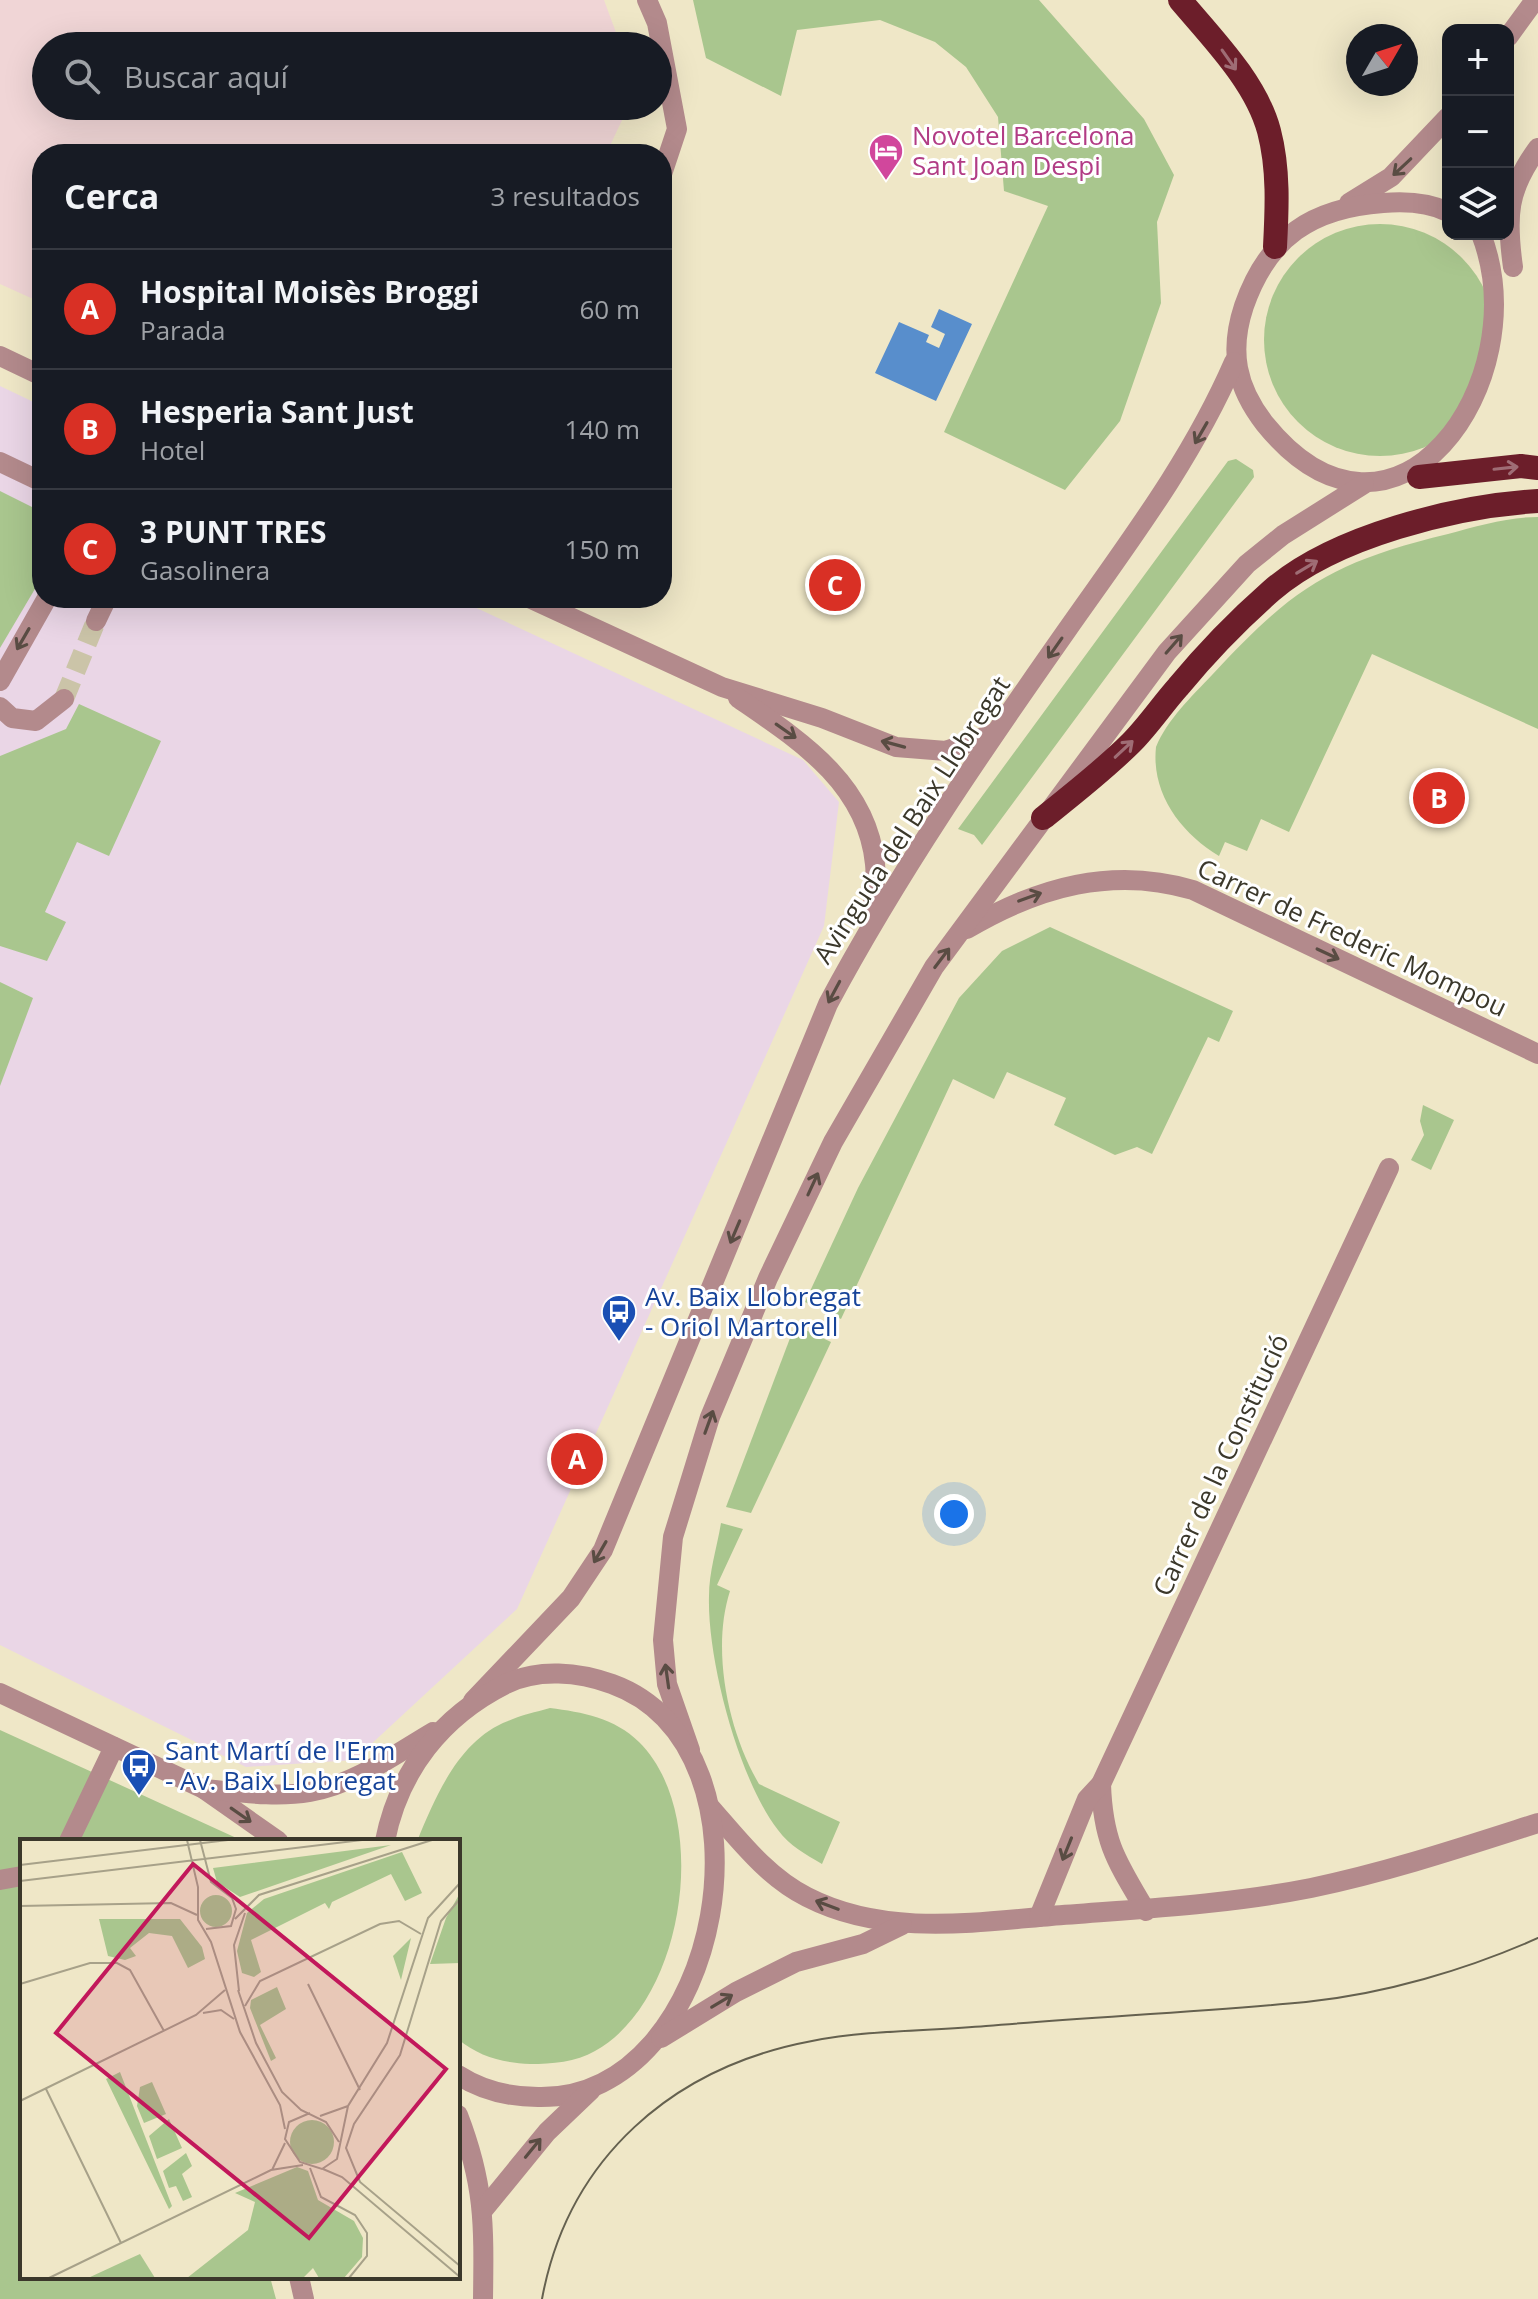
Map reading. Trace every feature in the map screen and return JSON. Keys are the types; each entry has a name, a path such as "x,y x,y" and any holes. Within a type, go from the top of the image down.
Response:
{"highway":[{"path":"1180,0 1226,55 1269,130 1278,198 1275,247"},
{"path":"1419,477 1521,466 1538,468"},
{"path":"1043,818 1132,742 1179,685 1273,589 1307,566 1344,547 1435,519 1512,502 1538,501"}],"street":[{"path":"647,0 659,32"},
{"path":"1514,29 1535,0"},
{"path":"672,102 677,129 672,144"},
{"path":"1364,484 1317,467 1282,444 1256,411 1241,386 1234,362 1239,321 1253,281 1275,247 1306,221 1346,205 1391,177 1442,123"},
{"path":"1514,188 1534,152"},
{"path":"1346,205 1431,204 1442,209"},
{"path":"1487,240 1498,252 1515,283 1511,240"},
{"path":"0,356 32,371"},
{"name":"Avinguda del Baix Llobregat","path":"473,1701 571,1598 603,1550 762,1168 804,1058 871,924 995,733 1166,491 1214,410 1234,362"},
{"path":"655,2041 680,2002 698,1963 710,1922 715,1878 710,1807 667,1684 663,1640 673,1537 695,1462 768,1278 833,1142 934,967 1120,712 1211,601 1283,535 1364,484 1419,477 1463,455"},
{"path":"0,462 32,477"},
{"path":"0,681 41,608"},
{"path":"96,621 102,608"},
{"path":"551,608 722,687 822,718 896,747 946,751 995,733"},
{"path":"722,687 797,739 832,771 858,805 872,837 876,868 871,924"},
{"path":"0,707 12,718 36,721 64,699"},
{"name":"Carrer de Frederic Mompou","path":"961,933 1007,905 1049,890 1095,881 1156,879 1193,890 1538,1054"},
{"name":"Carrer de la Constitució","path":"1039,1917 1087,1799 1101,1784 1389,1168"},
{"path":"204,1789 267,1794 308,1792 333,1786 361,1775 442,1727 473,1701 512,1681 552,1673 592,1677 631,1691 664,1715 690,1750"},
{"path":"0,1693 204,1789 275,1839"},
{"path":"386,1839 399,1797 419,1758 442,1727"},
{"path":"70,1839 114,1747"},
{"name":"Carrer de la Constitució","path":"1101,1784 1102,1822 1111,1852 1146,1911"},
{"path":"710,1807 775,1877 807,1897 848,1913 902,1925 1146,1911 1310,1888 1415,1863 1538,1823"},
{"path":"0,1880 20,1876"},
{"path":"484,2209 547,2132 595,2086 626,2067 655,2041 736,1992 796,1962 863,1944 902,1925"},
{"path":"460,2076 475,2085 514,2097 559,2098 595,2086"},
{"path":"460,2120 472,2152 484,2209 483,2299"},
{"path":"299,2279 304,2299"}],"shaded area":[{"path":"0,0 604,0 616,32 32,32 32,120 622,120 611,144 32,144 32,298 0,284"},
{"path":"0,386 32,401 32,608 476,608 803,760 839,802 824,926 517,1609 354,1760 246,1767 0,1645"}],"green space":[{"path":"693,0 1039,0 1144,119 1174,175 1157,222 1161,303 1120,421 1065,490 944,432 1048,206 1004,191 998,117 966,67 935,42 880,20 797,30 781,96 706,58"},
{"path":"1380,224 1403,226 1424,233 1462,258 1487,296 1494,317 1494,363 1487,384 1462,422 1424,447 1403,454 1380,456 1357,454 1336,447 1298,422 1273,384 1266,363 1264,340 1266,317 1273,296 1298,258 1336,233 1357,226"},
{"path":"1236,459 1253,470 1254,477 982,845 974,835 958,829 1228,461"},
{"path":"0,491 32,507 32,594 0,648"},
{"path":"1538,517 1538,729 1372,654 1289,832 1261,819 1247,851 1225,842 1219,856 1181,824 1158,781 1156,747 1181,709 1266,620 1316,582 1373,556 1481,525"},
{"path":"79,704 161,741 109,856 77,842 45,912 66,922 47,961 0,946 0,756 66,729"},
{"path":"1050,927 1233,1011 1219,1042 1208,1037 1152,1154 1137,1147 1115,1155 1054,1125 1066,1098 1007,1072 994,1099 953,1079 841,1319 805,1302 858,1188 959,998 1002,951"},
{"path":"0,982 33,998 0,1086"},
{"path":"1423,1105 1454,1120 1431,1170 1411,1160 1424,1135 1420,1121"},
{"path":"795,1325 831,1342 751,1513 726,1507"},
{"path":"721,1523 743,1529 717,1585 730,1591 722,1639 731,1715 759,1784 840,1822 822,1864 798,1849 778,1830 750,1781 728,1718 713,1653 709,1596"},
{"path":"550,1708 586,1714 619,1727 639,1742 662,1774 676,1814 681,1858 678,1905 668,1950 651,1992 626,2026 595,2051 555,2063 501,2060 483,2055 460,2040 460,1839 418,1839 442,1787 463,1755 491,1729 523,1715"},
{"path":"0,1730 239,1839 20,1839 20,2279 271,2279 276,2299 0,2299"}],"water":[{"path":"939,309 972,324 936,401 875,373 899,322 929,335 926,342 939,348 945,334 931,327"}],"tunnel":[{"path":"64,699 96,621"}],"tram line":[{"path":"542,2299 555,2248 576,2203 602,2162 635,2127 672,2097 715,2072 762,2054 812,2041 855,2035 1226,2009 1335,1998 1424,1979 1538,1938"}],"place":[{"name":"Novotel Barcelona Sant Joan Despi","path":"886,182"},
{"name":"3 PUNT TRES","path":"835,585"},
{"name":"Hesperia Sant Just","path":"1439,798"},
{"name":"Av. Baix Llobregat - Oriol Martorell","path":"619,1343"},
{"name":"Hospital Moisès Broggi","path":"577,1459"},
{"name":"Sant Martí de l'Erm - Av. Baix Llobregat","path":"139,1797"}]}
